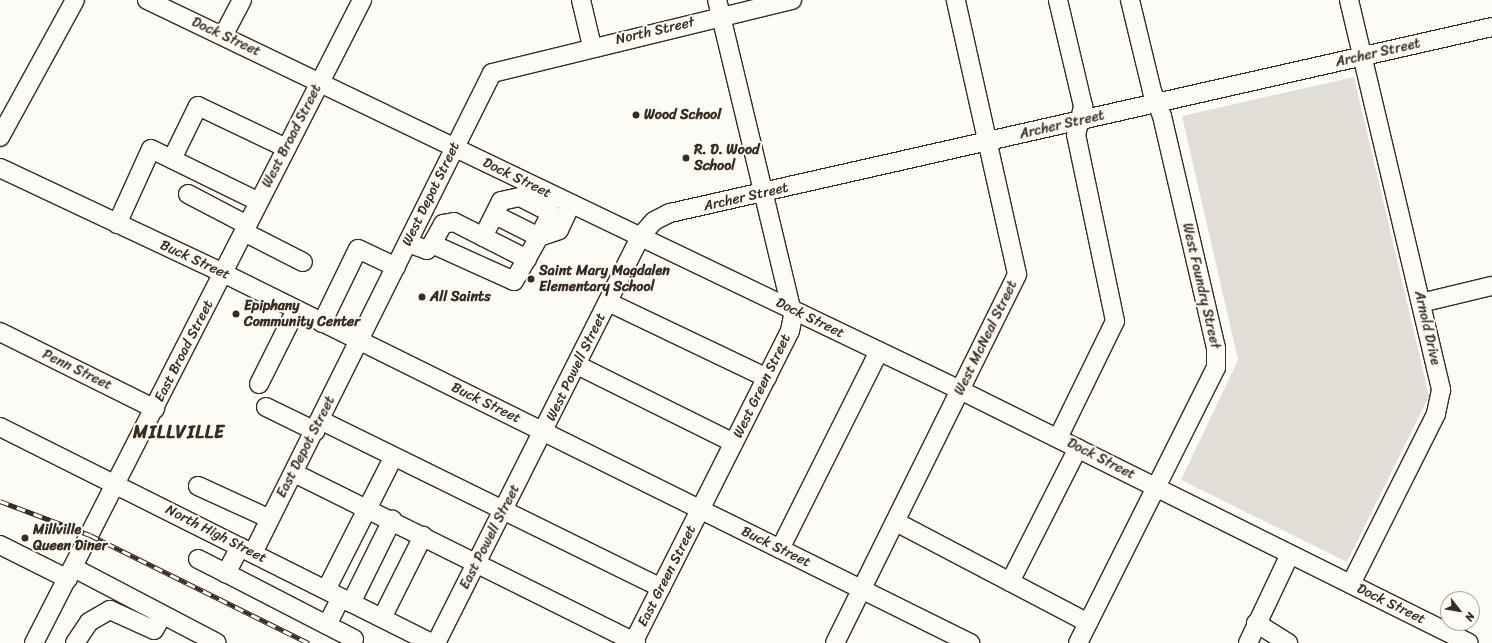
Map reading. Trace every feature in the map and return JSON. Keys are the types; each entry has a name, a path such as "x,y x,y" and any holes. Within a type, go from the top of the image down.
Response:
{"street":[{"path":"0,137 75,0"},
{"name":"Dock Street","path":"147,0 321,80 454,148 960,390 1469,643"},
{"path":"223,36 242,0"},
{"name":"West Broad Street","path":"223,273 362,0"},
{"path":"582,0 592,46"},
{"name":"North Street","path":"518,64 592,46 719,8 792,0"},
{"name":"West McNeal Street","path":"834,643 896,522 1017,274 956,0"},
{"path":"1058,0 1083,106 1076,135 1115,321 1058,438"},
{"name":"West Foundry Street","path":"1078,643 1214,375 1217,355 1157,103 1130,0"},
{"name":"Arnold Drive","path":"1349,0 1421,303 1441,403 1351,584"},
{"name":"West Green Street","path":"700,509 790,332 793,310 763,193 719,8"},
{"name":"Archer Street","path":"640,237 654,221 670,214 1492,27"},
{"name":"West Depot Street","path":"360,341 487,80 500,69 518,64"},
{"path":"172,159 198,106 286,148"},
{"path":"117,224 151,149 259,202"},
{"name":"Buck Street","path":"0,168 223,273 862,589 943,637 970,643"},
{"path":"188,194 303,262"},
{"path":"432,244 511,281 527,259 551,212 520,197 501,201 483,237"},
{"path":"495,215 539,237 559,230 571,204"},
{"path":"408,243 427,250 432,244 442,224 454,222 527,259"},
{"name":"West Powell Street","path":"543,432 640,237"},
{"path":"322,323 358,249 396,267"},
{"name":"East Broad Street","path":"34,643 71,574 223,273"},
{"path":"1421,303 1492,286"},
{"path":"608,302 767,378"},
{"path":"259,384 296,310"},
{"name":"Penn Street","path":"0,332 155,409"},
{"name":"East Depot Street","path":"226,574 270,519 360,341"},
{"path":"780,549 879,351"},
{"path":"577,365 734,443"},
{"path":"266,407 317,425 504,510 661,588"},
{"name":"North High Street","path":"0,427 431,643"},
{"name":"East Powell Street","path":"436,643 543,432"},
{"path":"1010,582 1078,448"},
{"path":"327,625 339,597 366,508 389,466"},
{"path":"294,472 477,562 634,643"},
{"path":"198,486 270,519"},
{"name":"East Green Street","path":"634,643 700,509"},
{"path":"339,597 392,520"},
{"path":"896,522 1088,623"},
{"path":"382,618 423,536"},
{"path":"0,545 71,574 154,630"},
{"path":"1248,643 1290,554"},
{"path":"198,559 354,639"},
{"path":"76,643 89,622 110,610 154,630 217,643"},
{"path":"1256,624 1288,643"}],"shaded area":[{"path":"1354,77 1429,396 1347,562 1181,480 1238,360 1182,116"}],"railway":[{"path":"0,501 90,535 309,643"}],"place":[{"name":"Wood School","path":"636,115"},
{"name":"R. D. Wood School","path":"686,158"},
{"name":"Saint Mary Magdalen Elementary School","path":"531,279"},
{"name":"All Saints","path":"422,297"},
{"name":"Epiphany Community Center","path":"236,314"},
{"name":"Millville Queen Diner","path":"25,538"}],"district":[{"name":"MILLVILLE","path":"179,432"}]}
